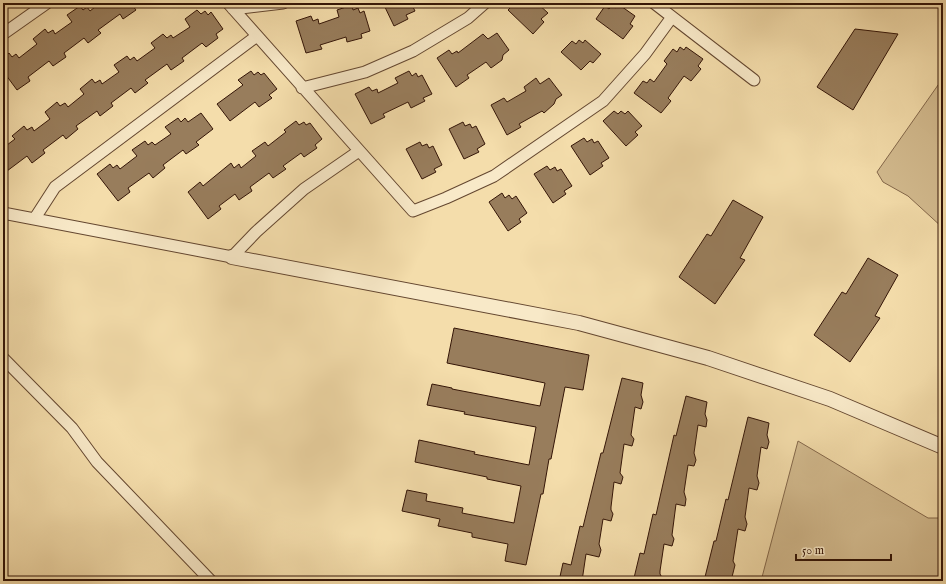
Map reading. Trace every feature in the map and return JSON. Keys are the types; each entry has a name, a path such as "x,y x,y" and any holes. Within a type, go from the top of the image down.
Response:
{"street":[{"path":"3,34 47,3"},
{"path":"231,6 283,3"},
{"path":"302,88 365,72 413,51 468,18 485,3"},
{"path":"654,3 754,80"},
{"path":"231,6 302,88 413,211 494,176 603,101 645,54 672,17"},
{"path":"35,218 55,187 257,36"},
{"path":"232,257 256,232 304,189 359,151"},
{"path":"3,213 580,323 708,358 830,399 943,447"},
{"path":"3,358 72,428 97,462 211,581"}],"shaded area":[{"path":"943,78 943,228 908,196 883,182 877,172"},
{"path":"798,441 928,518 943,518 943,581 761,581"}],"building":[{"path":"100,3 134,3 132,5 136,10 123,19 120,14 98,30 101,33 88,43 84,38 64,53 66,57 53,66 49,61 28,77 30,81 17,90 3,71 3,58 9,53 12,57 16,54 19,58 37,44 33,39 45,29 48,33 53,30 55,34 72,22 67,15 80,6 83,10 87,7 90,11"},
{"path":"383,3 411,3 415,11 406,15 408,19 394,26"},
{"path":"515,3 537,3 548,13 541,19 544,22 533,34 508,10"},
{"path":"618,4 635,16 630,24 633,26 623,39 596,19 605,6 609,9 612,5 616,8"},
{"path":"352,5 353,10 358,8 360,13 364,11 370,31 361,34 362,38 347,42 346,37 320,45 322,49 306,53 296,21 311,16 313,21 318,19 319,24 339,17 337,10"},
{"path":"197,10 201,14 205,11 208,15 211,12 223,29 216,34 218,38 206,47 202,43 182,58 184,61 171,70 167,64 145,80 148,83 135,93 131,88 111,103 113,106 100,116 97,111 76,126 78,129 66,139 63,135 43,150 45,153 32,163 27,156 3,174 3,148 15,139 12,136 24,126 27,130 32,127 34,131 50,119 45,112 57,102 60,106 65,103 68,107 84,94 80,89 92,79 95,83 100,80 102,84 119,72 114,65 127,56 130,60 134,57 137,61 155,48 151,43 163,34 167,38 171,35 173,38 190,27 185,19"},
{"path":"855,29 898,34 853,110 817,87"},
{"path":"497,33 509,50 503,55 502,60 491,68 486,62 467,75 469,78 456,87 437,58 449,50 452,54 457,51 458,53 483,34 488,39"},
{"path":"579,40 583,43 585,40 601,54 593,63 590,61 581,70 561,52 572,41 576,44"},
{"path":"680,47 684,50 686,47 703,59 698,66 701,69 691,81 684,76 668,98 671,101 661,113 634,93 643,81 647,83 650,79 654,82 667,64 664,61 673,49 677,52"},
{"path":"251,71 254,75 258,72 261,75 264,73 277,89 269,95 272,98 259,107 255,102 230,121 217,104 243,85 238,80"},
{"path":"409,71 412,76 416,73 418,77 422,75 432,94 423,98 425,101 411,108 408,102 383,114 385,117 371,124 355,94 369,87 372,91 377,89 378,93 398,83 395,78"},
{"path":"536,78 540,84 549,78 562,95 556,99 554,104 544,113 542,111 519,124 521,127 507,135 491,105 504,98 507,102 526,91 524,87"},
{"path":"614,111 618,114 621,111 625,114 628,111 642,126 635,132 638,135 626,146 603,121"},
{"path":"201,113 213,129 196,142 199,145 186,154 183,150 163,165 165,168 153,178 149,173 128,188 130,192 118,201 97,174 110,164 113,168 117,165 120,169 137,156 132,150 145,141 148,145 152,142 155,145 171,134 165,127 178,118 181,122 185,118 188,122"},
{"path":"296,121 299,125 304,122 306,125 310,123 322,139 315,145 317,148 304,157 301,153 283,166 286,169 273,178 269,173 250,187 252,191 239,200 235,194 219,206 221,209 208,219 188,192 200,182 203,186 231,163 234,168 239,164 241,168 256,156 252,151 265,142 268,146 286,132 284,130"},
{"path":"463,122 465,126 470,124 472,128 476,126 485,144 477,149 479,152 464,159 449,129"},
{"path":"584,138 587,142 592,139 594,143 598,141 609,158 601,163 603,166 590,175 571,146"},
{"path":"420,142 422,146 427,144 429,148 433,146 442,165 434,169 436,172 422,179 406,149"},
{"path":"547,166 550,170 555,167 557,171 561,169 572,186 564,191 566,194 553,203 534,174"},
{"path":"502,193 505,198 509,195 512,199 516,196 527,213 519,219 521,222 508,231 489,202"},
{"path":"733,200 763,217 740,258 745,260 715,304 679,277 707,234 711,236"},
{"path":"868,258 898,275 875,316 880,318 850,362 814,335 842,292 846,294"},
{"path":"454,328 589,355 583,390 565,387 551,459 549,459 543,494 541,494 526,565 505,561 508,544 472,537 472,533 438,526 440,519 402,511 407,490 427,494 426,501 463,508 462,513 514,523 521,486 487,479 487,477 415,462 419,440 475,452 474,454 529,465 536,427 464,414 465,412 427,405 432,384 540,406 545,383 447,363"},
{"path":"622,378 643,383 641,395 643,402 641,409 635,407 631,435 634,439 632,446 624,444 620,473 623,477 621,484 614,482 611,507 613,514 611,521 603,519 599,544 601,550 599,557 586,554 582,581 559,581 563,563 571,565 580,526 583,527 601,453 603,453"},
{"path":"686,396 707,402 705,414 707,420 706,427 698,425 694,453 696,460 694,466 688,465 684,492 686,499 685,506 676,504 672,535 674,539 672,546 664,544 660,574 664,581 646,581 634,578 640,553 644,554 653,514 656,515 674,435 676,436"},
{"path":"748,417 769,423 767,435 769,442 767,449 761,447 757,476 759,483 757,490 749,488 745,517 747,524 745,531 738,529 733,561 735,565 731,581 704,581 714,541 716,541 726,499 728,500"}]}
